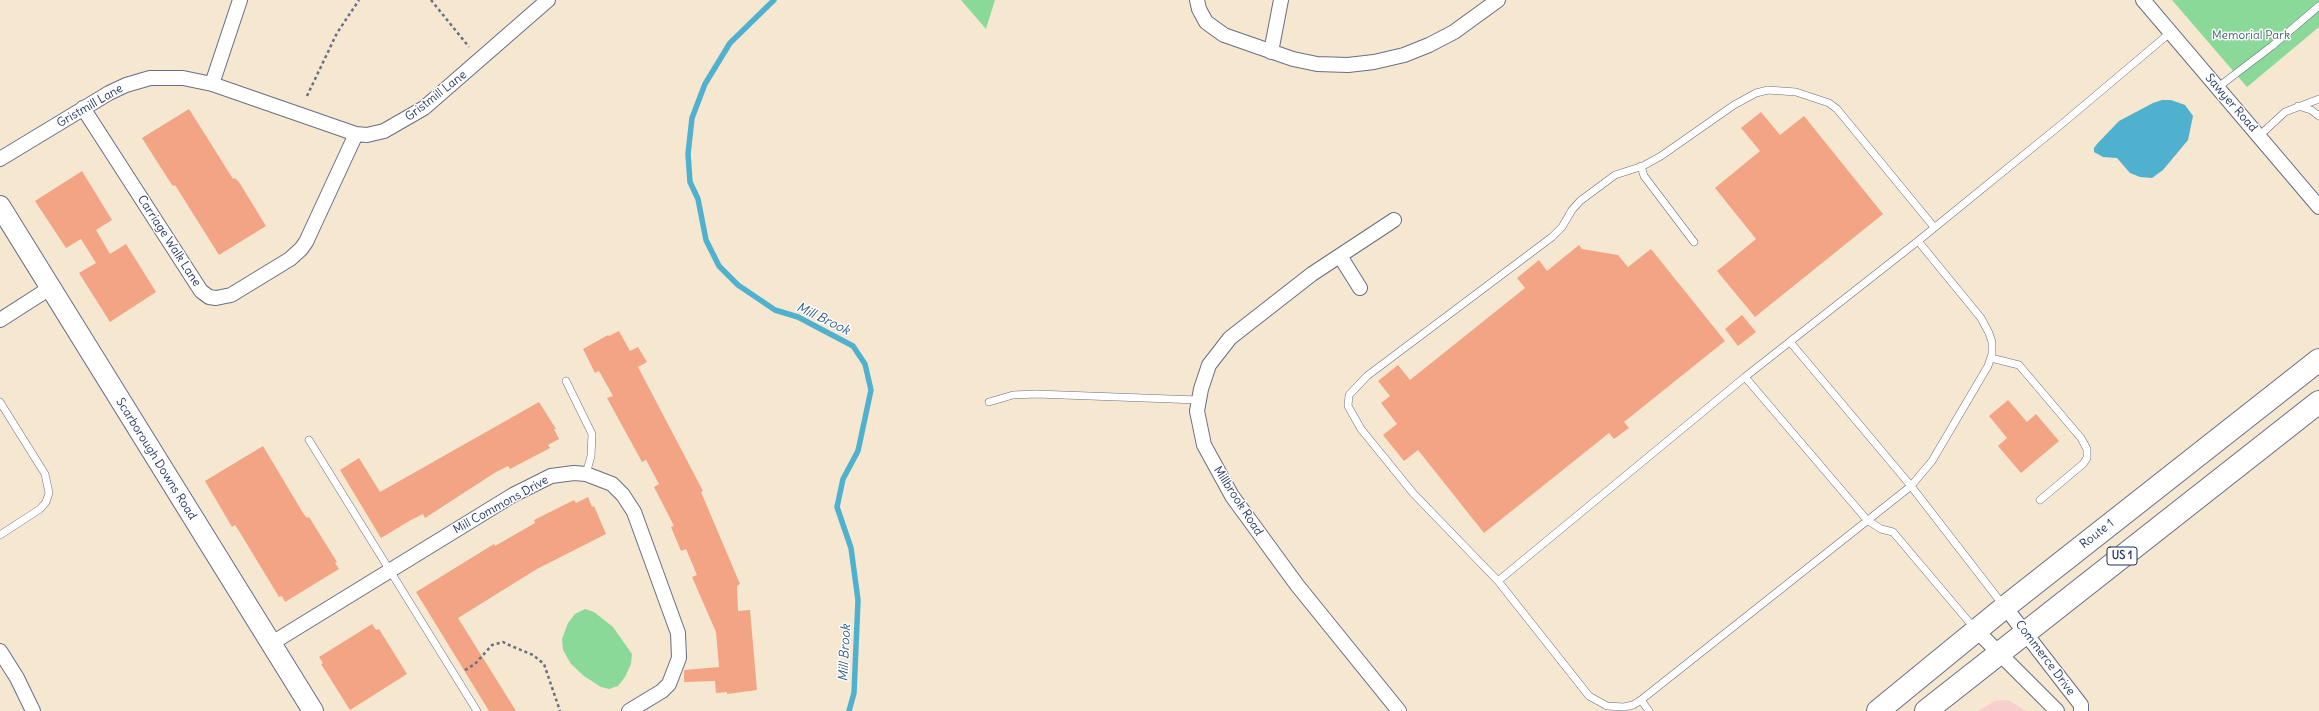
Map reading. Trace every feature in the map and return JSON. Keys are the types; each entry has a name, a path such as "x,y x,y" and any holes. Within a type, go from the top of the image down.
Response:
{"main road":[{"name":"Route 1","path":"1878,711 1976,630 2319,360"},
{"name":"US 1","path":"1926,711 2319,402"}],"street":[{"path":"212,84 240,0"},
{"name":"Gristmill Lane","path":"0,159 83,108 120,88 150,78 183,78 212,84 356,134 367,135 384,131 424,108 548,0"},
{"path":"1197,0 1202,16 1217,32 1271,52 1317,64 1374,62 1404,55 1429,45 1454,32 1498,0"},
{"path":"1271,52 1281,0"},
{"name":"Sawyer Road","path":"2143,0 2319,206"},
{"name":"Carriage Walk Lane","path":"83,108 201,291 209,297 216,298 231,295 290,259 301,249 306,242 356,134"},
{"name":"Scarborough Downs Road","path":"0,206 313,711"},
{"name":"Millbrook Road","path":"1394,220 1264,310 1230,338 1209,365 1198,400 1198,422 1204,445 1232,496 1297,585 1399,711"},
{"path":"1340,256 1360,288"},
{"path":"0,320 50,288"},
{"name":"Mill Commons Drive","path":"272,643 390,570 537,483 563,474 586,474 612,484 623,495 634,512 678,632 679,658 669,684 662,691 629,711"},
{"name":"Commerce Drive","path":"2005,607 2026,631 2080,704 2081,711"},
{"name":"Commerce Drive","path":"1976,630 2057,711"},
{"path":"0,651 17,678 33,711"}],"lane":[{"path":"2218,88 2272,46 2319,6"},
{"path":"1498,581 1745,377 1790,343 1918,240 2171,32"},
{"path":"1918,240 1981,318 1989,332 1992,342 1991,358 1932,461 1910,486 1633,705 1616,707 1599,702 1589,696 1498,581 1476,556 1435,517 1361,429 1348,406 1349,395 1367,376 1552,237 1562,227 1572,210 1580,201 1615,175 1641,166 1661,156 1746,97 1768,90 1803,93 1830,103 1837,109 1934,227"},
{"path":"2259,136 2276,119 2298,106 2319,99"},
{"path":"2298,106 2312,110 2319,116"},
{"path":"1641,166 1644,176 1694,242"},
{"path":"1790,343 1910,486 1972,568 2005,607"},
{"path":"1991,358 2019,365 2081,438 2087,449 2087,458 2083,464 2040,500"},
{"path":"1745,377 1867,520 1881,529 1893,532 1976,630"},
{"path":"566,381 592,434 591,456 586,474"},
{"path":"989,402 1013,395 1036,394 1198,400"},
{"path":"0,402 44,474 49,493 46,502 40,508 0,535"},
{"path":"309,440 477,711"},
{"path":"1641,700 1649,711"}],"path":[{"path":"307,96 337,33 359,0"},
{"path":"431,0 469,47"},
{"path":"464,670 475,664 488,647 503,642 533,655 544,664 560,711"}],"shaded area":[{"path":"1995,701 2010,701 2026,711 1978,711"}],"green space":[{"path":"961,0 995,0 986,29"},
{"name":"Memorial Park","path":"2172,0 2319,0 2319,27 2247,87"},
{"path":"585,609 594,612 613,627 632,654 631,664 625,677 618,686 609,689 601,687 584,676 571,664 563,650 562,639 568,623 575,614"}],"water":[{"path":"2162,100 2171,100 2185,105 2193,116 2188,140 2163,170 2152,178 2140,177 2130,173 2117,158 2103,157 2094,152 2094,148 2097,144 2119,121 2153,103"}],"building":[{"path":"189,109 233,179 235,178 239,182 266,226 219,255 175,185 173,186 170,182 142,138"},
{"path":"1761,112 1780,135 1804,116 1883,214 1755,317 1717,271 1756,239 1715,188 1760,151 1741,128"},
{"path":"82,171 112,220 96,230 110,254 126,244 156,292 110,322 79,273 96,263 81,239 66,248 35,201"},
{"path":"1579,245 1582,249 1618,255 1628,267 1651,249 1725,341 1624,422 1629,428 1614,439 1609,433 1484,533 1418,450 1404,461 1383,435 1397,424 1381,403 1390,396 1378,381 1398,365 1410,380 1525,288 1517,278 1539,260 1547,271"},
{"path":"1742,315 1756,332 1738,346 1725,329"},
{"path":"619,331 630,351 638,347 647,362 638,367 703,491 701,492 740,584 737,586 738,611 750,610 757,690 727,694 727,692 716,693 715,681 684,682 684,670 719,667 716,632 692,577 697,575 686,549 681,551 671,527 674,526 654,487 659,484 646,460 642,462 607,398 613,396 599,371 595,373 583,349 608,335 609,336"},
{"path":"2008,400 2027,422 2036,414 2059,441 2021,473 1998,446 2007,438 1989,416"},
{"path":"539,402 556,429 554,429 559,439 548,445 550,448 510,469 508,466 496,472 425,518 423,514 381,538 340,470 359,458 380,492"},
{"path":"263,446 303,513 307,518 309,517 337,562 335,563 339,569 285,602 282,596 279,597 235,525 232,527 205,481"},
{"path":"588,497 592,507 594,506 606,534 537,569 458,618 516,711 489,711 416,592 494,544 495,546 535,523 534,520 574,500 576,503"},
{"path":"372,624 376,630 379,629 407,674 350,710 321,664 323,663 319,657"}],"waterway":[{"name":"Mill Brook","path":"774,0 730,43 705,84 692,118 688,154 690,182 698,199 706,240 719,266 738,285 775,310 798,317 853,346 865,364 871,390 858,451 843,479 837,507 851,548 858,600 854,693 849,711"}]}
